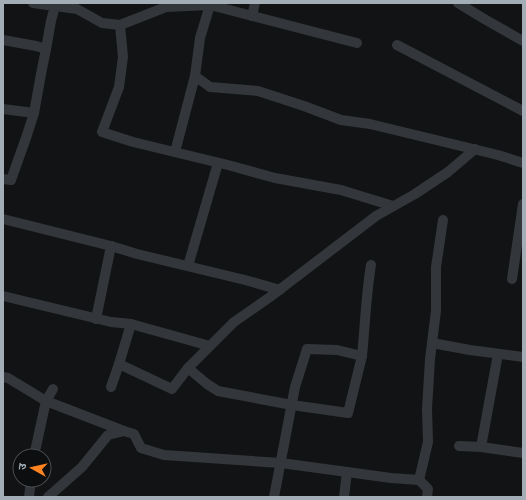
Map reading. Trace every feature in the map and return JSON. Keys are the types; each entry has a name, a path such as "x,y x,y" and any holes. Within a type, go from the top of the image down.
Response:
{"street":[{"path":"33,3 77,9 102,23 120,25 166,5 209,4 357,43"},
{"path":"252,16 255,3"},
{"path":"458,3 523,41"},
{"path":"175,152 195,76 200,38 209,4"},
{"path":"3,179 11,180 34,113 40,74 55,6"},
{"path":"120,25 123,57 119,87 102,132 133,142 275,178 341,190 393,206"},
{"path":"3,40 46,49"},
{"path":"398,45 523,111"},
{"path":"195,76 210,87 258,91 341,120 370,124 523,162"},
{"path":"3,109 34,113"},
{"path":"119,364 172,389 188,368 234,322 280,290 376,216 415,194 448,172 475,149"},
{"path":"188,266 218,163"},
{"path":"512,279 523,204"},
{"path":"3,219 280,290"},
{"path":"419,480 428,442 427,409 430,359 436,311 436,267 443,220"},
{"path":"96,318 111,246"},
{"path":"188,368 206,384 218,391 292,405 348,413 362,356 371,265"},
{"path":"3,296 111,322 131,324 210,346"},
{"path":"111,387 131,324"},
{"path":"432,343 523,357"},
{"path":"274,497 295,387 308,350 337,350 362,356"},
{"path":"481,447 498,354"},
{"path":"3,377 8,378 46,401 134,434 141,448 164,455 281,463 390,478 419,480 428,490 427,497"},
{"path":"36,448 46,401 53,389"},
{"path":"48,497 82,467 108,435 124,431"},
{"path":"459,446 481,447 523,453"},
{"path":"344,497 347,472"}]}
